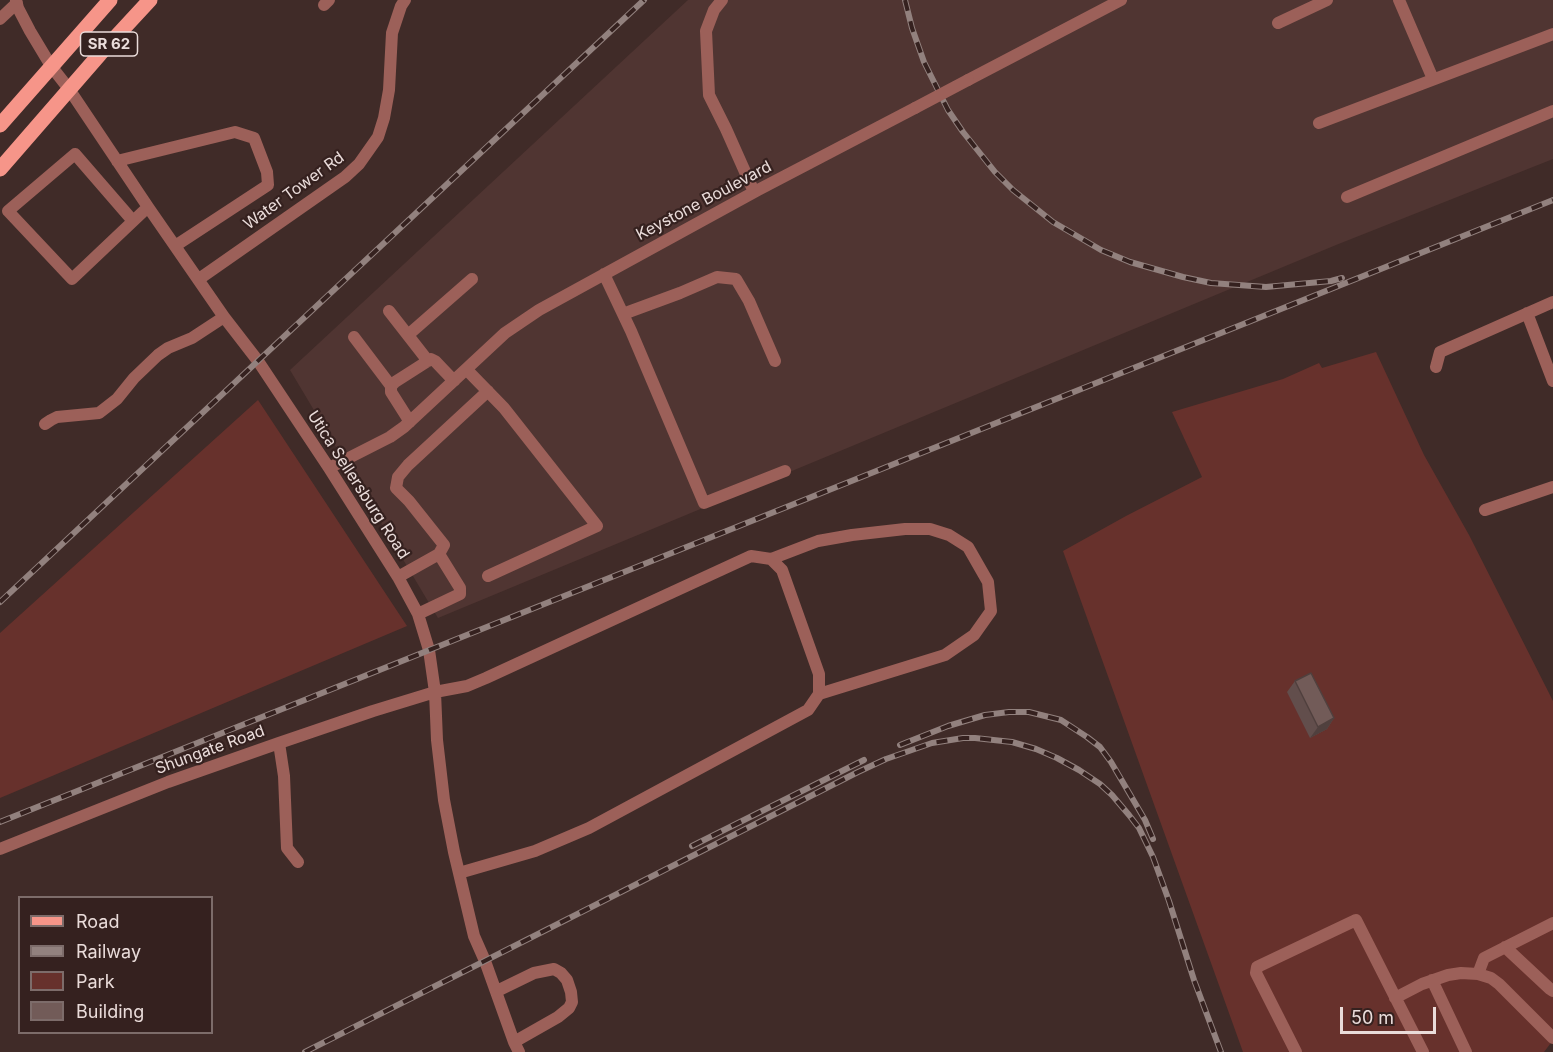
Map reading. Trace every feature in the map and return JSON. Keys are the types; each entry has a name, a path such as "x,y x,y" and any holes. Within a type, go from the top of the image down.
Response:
{"main road":[{"name":"SR 62","path":"0,124 110,0"},
{"name":"SR 62","path":"0,169 150,0"}],"street":[{"name":"Water Tower Rd","path":"199,279 345,177 359,164 378,137 384,118 390,90 392,33 405,0"},
{"path":"722,0 714,10 706,31 709,95 754,192"},
{"name":"Keystone Boulevard","path":"329,468 390,437 410,422 505,333 539,310 754,192 1121,0"},
{"path":"1278,23 1327,0"},
{"path":"1399,0 1433,79"},
{"name":"Utica Sellersburg Road","path":"16,1 30,31 51,66 224,317 258,361 398,577 418,614 429,650 444,800 459,873 474,936 517,1047"},
{"path":"0,19 16,1"},
{"path":"1319,123 1553,34"},
{"path":"1347,197 1553,111"},
{"path":"117,161 235,132 254,138 267,172 268,184 175,246"},
{"path":"133,221 75,154 8,211 72,279 148,207"},
{"path":"604,274 704,503 785,471"},
{"path":"623,314 717,278 736,279 749,301 775,361"},
{"path":"408,336 472,279"},
{"path":"1436,367 1440,351 1553,302"},
{"path":"389,311 428,360"},
{"path":"1527,313 1553,381"},
{"path":"45,424 57,417 99,413 117,399 134,378 158,355 192,338 224,317"},
{"path":"354,336 392,386"},
{"path":"410,422 391,392 395,382 431,359 454,381"},
{"path":"467,369 504,408 597,526 488,576"},
{"path":"398,577 440,554 444,545 396,488 398,477 408,465 488,392"},
{"path":"1485,510 1553,487"},
{"name":"Shungate Road","path":"0,849 168,782 373,711 435,692 468,686 750,556 771,559 818,542 852,535 905,529 930,529 949,535 968,548 988,582 990,611 974,635 945,655 819,694"},
{"path":"418,614 460,594 460,588 440,554"},
{"path":"459,873 535,851 589,828 808,710 819,694 819,674 782,570 771,559"},
{"path":"279,744 284,776 286,848 298,862"},
{"path":"1296,1052 1256,973 1257,967 1356,920 1423,1052"},
{"path":"1478,974 1484,958 1551,928"},
{"path":"1505,947 1553,991"},
{"path":"496,991 534,972 554,969 567,980 572,1002 569,1008 517,1047"},
{"path":"1395,998 1448,975 1478,974 1491,978 1499,984 1553,1038"},
{"path":"1432,980 1466,1052"}],"shaded area":[{"path":"688,0 1553,0 1553,159 1336,245 438,618 290,370"}],"green space":[{"path":"1376,352 1424,455 1469,535 1553,701 1553,1040 1544,1052 1243,1052 1063,551 1202,477 1172,412 1283,379 1319,363 1322,368"},
{"path":"258,400 407,626 0,798 0,633"}],"building":[{"path":"1311,673 1334,718 1318,727 1295,681"}],"railway":[{"path":"0,602 644,0"},
{"path":"905,0 924,62 948,110 995,172 1013,190 1053,222 1101,250 1130,262 1211,283 1266,287 1342,278"},
{"path":"0,822 1553,200"},
{"path":"900,745 948,726 985,715 1029,712 1061,720 1100,747 1145,820 1153,839"},
{"path":"305,1052 858,772 886,759 932,743 963,738 1012,742 1057,758 1100,784 1129,815 1139,828 1153,857 1221,1052"},
{"path":"692,846 864,760"}]}
